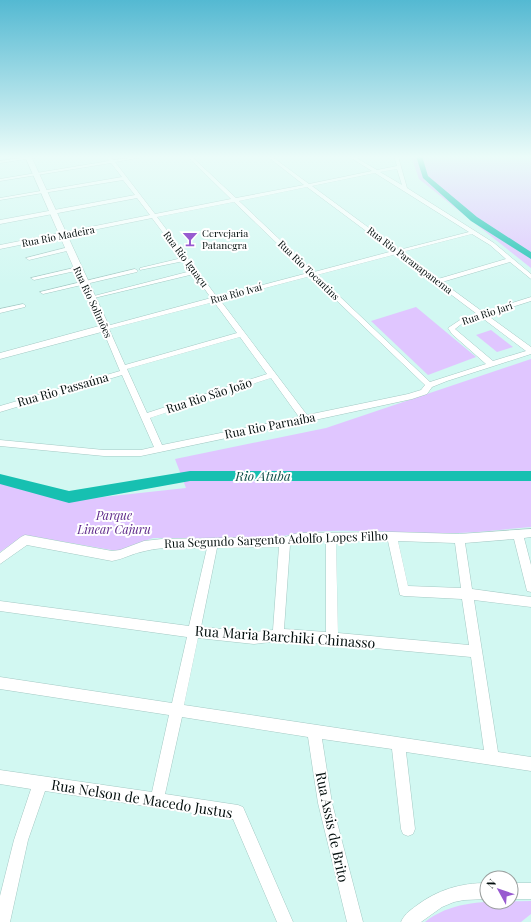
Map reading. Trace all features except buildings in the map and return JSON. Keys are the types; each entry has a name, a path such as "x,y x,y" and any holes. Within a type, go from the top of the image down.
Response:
{"street":[{"name":"Rua Rio Solimões","path":"47,199 159,448"},
{"path":"0,222 122,199"},
{"name":"Rua Rio Iguaçu","path":"140,199 306,420"},
{"name":"Rua Rio Madeira","path":"0,247 240,199"},
{"name":"Rua Rio Paranapanema","path":"327,199 531,352"},
{"path":"421,199 492,244 531,277"},
{"name":"Rua Rio Tocantins","path":"235,200 429,385"},
{"name":"Rua Rio Ivaí","path":"0,356 473,232"},
{"path":"29,258 69,249"},
{"path":"142,269 186,259"},
{"path":"438,281 510,260"},
{"path":"34,278 78,269"},
{"path":"43,292 135,271"},
{"path":"92,298 196,272"},
{"name":"Rua Rio Jarí","path":"491,364 450,328 462,321 531,299"},
{"path":"0,311 23,306"},
{"name":"Rua Rio Passaúna","path":"0,409 242,334"},
{"name":"Rua Rio Parnaíba","path":"0,443 104,453 141,453 159,448 306,420 409,397 424,392 429,385 531,352"},
{"name":"Rua Rio São João","path":"145,417 273,375"},
{"name":"Rua Segundo Sargento Adolfo Lopes Filho","path":"0,558 25,540 112,556 153,545 285,542 298,537 392,536 459,539 531,533"},
{"path":"518,534 531,586"},
{"path":"392,536 404,592 467,594 531,602"},
{"path":"331,537 332,638"},
{"path":"459,539 492,758"},
{"path":"278,635 285,542"},
{"path":"157,800 213,543"},
{"name":"Rua Maria Barchiki Chinasso","path":"0,606 194,632 254,638 278,635 332,638 476,652"},
{"path":"0,684 531,764"},
{"name":"Rua Assis de Brito","path":"314,731 325,803 354,922"},
{"path":"398,744 408,829"},
{"name":"Rua Nelson de Macedo Justus","path":"0,777 238,812 284,922"},
{"path":"2,922 21,840 40,783"},
{"path":"409,922 423,910 438,900 451,894 461,891 479,890"},
{"path":"519,891 531,891"}],"green space":[{"path":"444,199 531,199 531,268"},
{"path":"416,307 476,357 428,375 371,321"},
{"path":"491,330 513,347 497,352 476,335"},
{"name":"Parque Linear Cajuru","path":"531,359 531,527 458,533 342,531 296,534 273,538 153,538 117,551 25,535 0,552 0,481 66,501 186,488 175,459 326,428"},
{"path":"519,901 531,901 531,914 521,922 425,922 437,914 462,905 479,903 479,910 519,910"}],"waterway":[{"path":"451,199 474,219 531,256"},
{"name":"Rio Atuba","path":"0,479 69,497 190,476 531,476"}],"place":[{"name":"Cervejaria Patanegra","path":"190,239"}]}
